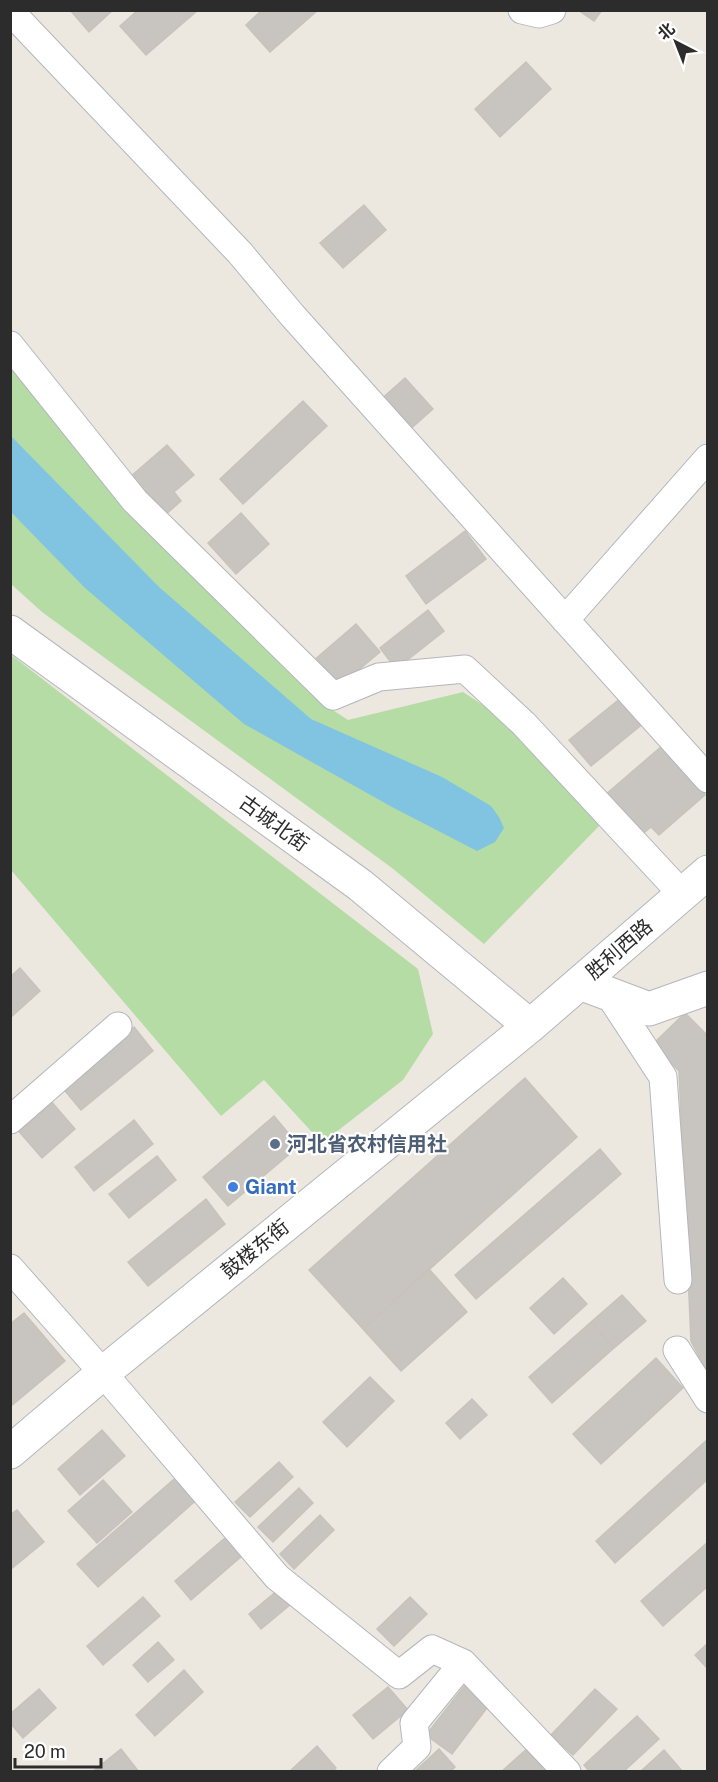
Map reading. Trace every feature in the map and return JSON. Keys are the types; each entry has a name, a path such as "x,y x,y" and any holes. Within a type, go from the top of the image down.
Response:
{"main road":[{"name":"古城北街","path":"10,632 360,885 530,1026"},
{"name":"胜利西路","path":"530,1026 594,988 699,882"},
{"path":"594,988 649,1009 708,988"},
{"name":"鼓楼东街","path":"10,1452 103,1372 530,1026"}],"street":[{"path":"522,10 539,14 552,10"},
{"path":"10,11 240,253 299,324 708,779"},
{"path":"10,345 135,501 333,696 379,677 465,669 699,882"},
{"path":"565,620 708,458"},
{"path":"594,988 663,1077 678,1280"},
{"path":"10,1120 118,1026"},
{"path":"10,1268 103,1372 278,1577 399,1675 432,1649 463,1663 567,1772"},
{"path":"677,1350 708,1400"},
{"path":"391,1772 417,1747 414,1723 463,1663"}],"green space":[{"path":"10,365 122,507 319,701 348,720 463,692 519,729 600,825 484,944 392,868 42,612 11,584"},
{"path":"10,654 418,969 433,1034 403,1080 322,1143 264,1080 221,1116 11,870"}],"water":[{"path":"11,436 159,587 311,719 442,777 491,806 504,828 495,842 477,851 392,807 244,724 85,588 11,512"}],"building":[{"path":"70,10 113,10 89,32"},
{"path":"138,10 198,10 146,55 120,26"},
{"path":"262,10 318,10 270,52 246,25"},
{"path":"578,10 602,10 594,21"},
{"path":"526,62 551,89 500,137 475,109"},
{"path":"364,205 386,230 343,268 320,243"},
{"path":"405,378 433,409 407,432 379,401"},
{"path":"303,401 327,426 243,504 220,479"},
{"path":"167,445 194,475 174,492 181,501 164,516 130,477"},
{"path":"241,513 269,544 236,574 208,543"},
{"path":"465,531 486,559 426,604 406,576"},
{"path":"428,610 444,631 396,669 380,648"},
{"path":"356,624 380,652 336,689 313,661"},
{"path":"622,697 644,723 591,766 569,740"},
{"path":"662,746 705,795 659,835 651,827 640,836 605,795"},
{"path":"20,968 40,991 10,1018 10,977"},
{"path":"685,1013 708,1036 708,1374 691,1341 679,1071 653,1044"},
{"path":"134,1027 153,1051 81,1110 61,1086"},
{"path":"525,1078 577,1137 363,1329 309,1270"},
{"path":"49,1099 75,1129 42,1158 16,1128"},
{"path":"274,1116 299,1146 228,1206 203,1177"},
{"path":"134,1120 153,1144 94,1191 75,1167"},
{"path":"600,1149 621,1174 476,1299 455,1275"},
{"path":"157,1156 176,1180 129,1218 109,1194"},
{"path":"206,1199 225,1224 148,1286 128,1262"},
{"path":"429,1269 467,1312 401,1371 363,1329"},
{"path":"563,1278 587,1304 554,1334 530,1308"},
{"path":"622,1295 646,1321 614,1348 591,1322"},
{"path":"24,1313 65,1361 10,1407 10,1324"},
{"path":"591,1322 614,1348 552,1403 529,1377"},
{"path":"656,1358 683,1388 601,1464 573,1434"},
{"path":"370,1377 394,1401 347,1447 323,1422"},
{"path":"472,1399 487,1415 460,1439 446,1423"},
{"path":"102,1430 125,1456 80,1495 58,1469"},
{"path":"708,1439 708,1479 615,1563 596,1541"},
{"path":"279,1462 293,1477 250,1517 235,1502"},
{"path":"181,1473 201,1496 98,1587 77,1564"},
{"path":"103,1480 132,1512 97,1543 68,1511"},
{"path":"299,1488 313,1503 273,1542 258,1527"},
{"path":"17,1510 44,1542 10,1570 10,1515"},
{"path":"320,1515 334,1530 294,1569 280,1554"},
{"path":"226,1537 242,1556 191,1600 175,1581"},
{"path":"708,1542 708,1586 663,1626 641,1601"},
{"path":"278,1590 290,1605 261,1629 249,1614"},
{"path":"143,1597 160,1616 103,1665 87,1646"},
{"path":"410,1597 427,1614 394,1646 377,1629"},
{"path":"158,1642 174,1660 148,1682 133,1665"},
{"path":"708,1643 708,1669 695,1655"},
{"path":"184,1670 203,1692 155,1736 136,1715"},
{"path":"465,1685 490,1704 452,1754 426,1735"},
{"path":"388,1687 408,1710 373,1739 353,1715"},
{"path":"39,1689 56,1708 23,1738 10,1723 10,1714"},
{"path":"595,1689 617,1709 573,1755 551,1735"},
{"path":"637,1716 659,1739 623,1772 590,1772 584,1765"},
{"path":"317,1746 336,1768 332,1772 289,1772"},
{"path":"530,1746 552,1772 501,1772"},
{"path":"121,1749 139,1772 92,1772"},
{"path":"439,1749 455,1767 450,1772 414,1772"},
{"path":"664,1750 683,1772 640,1772"}],"place":[{"name":"河北省农村信用社","path":"275,1144"},
{"name":"Giant","path":"233,1187"}]}
